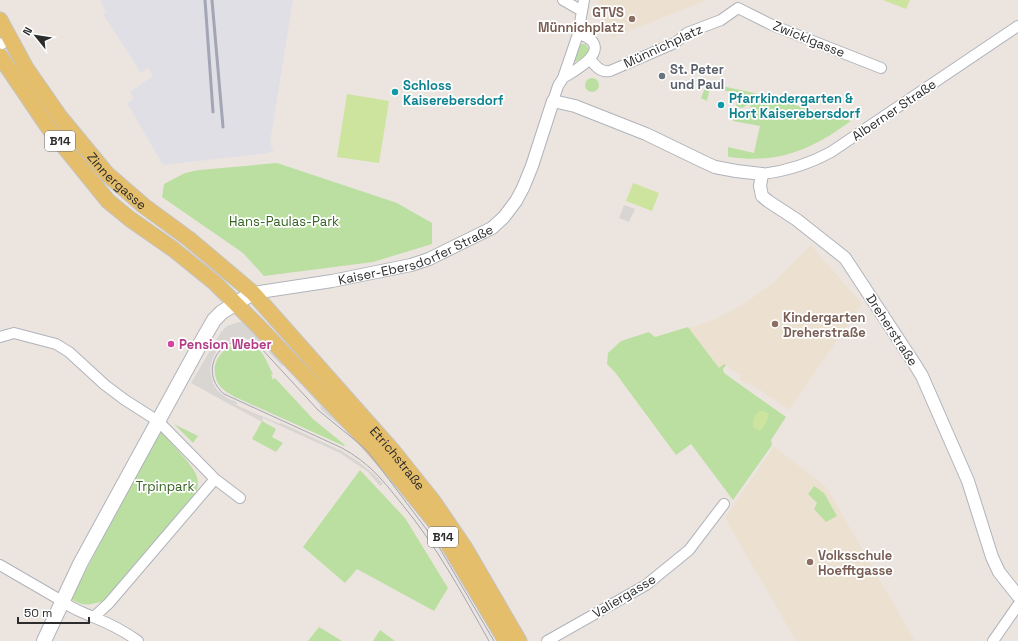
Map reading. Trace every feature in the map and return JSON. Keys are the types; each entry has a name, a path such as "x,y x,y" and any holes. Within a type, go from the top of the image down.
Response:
{"main road":[{"name":"Zinnergasse","path":"0,20 5,42 26,68 60,117 108,174 144,206 194,243 253,293"},
{"name":"Zinnergasse","path":"0,56 48,127 108,201 206,275 234,303"},
{"name":"Kaiser-Ebersdorfer Straße","path":"44,641 80,564 214,320 234,303 253,293"},
{"name":"Etrichstraße","path":"253,293 393,451 433,501 464,548 519,641"},
{"name":"Etrichstraße","path":"234,303 263,331 367,442 395,473 435,522 506,641"}],"street":[{"path":"563,0 582,11"},
{"name":"Kaiser-Ebersdorfer Straße","path":"253,293 332,281 411,266 429,259 492,228 499,222 510,210 525,183 532,166 558,86 563,78 578,34 584,0"},
{"name":"Münnichplatz","path":"590,59 599,69 606,72 610,71 675,43 687,33 721,20 738,8"},
{"name":"Zwicklgasse","path":"738,8 772,25 881,68"},
{"name":"Alberner Straße","path":"762,174 780,172 804,165 831,152 1018,26"},
{"path":"563,78 590,59 593,54 595,48 593,43 585,36 578,34"},
{"path":"553,101 574,106 641,132 715,167 762,174"},
{"name":"Dreherstraße","path":"762,174 760,186 762,196 845,258 922,376 968,481 992,557 999,572 1018,596"},
{"path":"0,337 14,333 56,344 69,352 105,385 158,421 215,478 240,498"},
{"path":"94,617 109,603 215,478"},
{"name":"Valiergasse","path":"547,641 646,585 689,550 724,504"},
{"path":"0,565 70,607 94,617 128,634 138,641"},
{"path":"993,641 1018,605"}],"shaded area":[{"path":"100,0 293,0 270,142 274,150 269,153 163,165 127,103 134,99 130,92 153,76 148,68 141,73 103,14 106,12"},
{"name":"GTVS Münnichplatz","path":"597,0 707,0 611,38"},
{"path":"624,205 635,209 629,222 619,218"},
{"name":"Kindergarten Dreherstraße","path":"811,245 862,304 789,410 760,390 739,379 741,376 725,365 719,368 689,328 713,320 742,305 773,283"},
{"path":"239,322 247,323 360,441 328,416 320,408 321,406 283,365 282,366 261,344 253,340 242,338 231,340 217,350 212,360 210,371 213,383 217,390 227,398 237,402 236,405 280,424 281,423 342,451 359,462 383,484 380,486 368,472 340,453 263,418 262,422 191,383 221,332 227,326"},
{"name":"Volksschule Hoefftgasse","path":"774,446 827,488 915,641 796,641 725,518"}],"green space":[{"path":"883,0 910,0 906,9"},
{"path":"581,44 585,44 590,50 587,56 573,63 577,47"},
{"path":"592,78 597,80 599,85 597,90 592,92 587,90 585,85 587,80"},
{"path":"707,83 750,92 851,121 822,140 794,152 764,158 747,159 729,157 728,147 754,153 760,126 733,121 735,110 741,111 745,118 754,112 749,104 742,108 736,106 739,94 710,87 707,101 701,98"},
{"path":"347,94 389,101 379,163 337,157"},
{"name":"Hans-Paulas-Park","path":"277,163 397,203 432,223 432,244 373,262 264,276 243,253 162,197 164,184 185,173 199,170"},
{"path":"633,183 659,193 652,211 626,201"},
{"path":"688,327 719,368 724,364 726,365 723,369 724,373 786,417 771,440 772,445 733,500 691,444 676,455 614,371 607,364 608,353 621,341 649,332 655,337"},
{"path":"240,343 253,346 258,349 273,374 271,375 273,380 275,378 313,419 345,445 344,446 235,397 221,388 215,376 218,357 228,348"},
{"path":"760,411 764,411 769,414 766,423 760,431 754,428 753,421 756,414"},
{"path":"262,421 276,429 272,437 283,443 276,452 252,439"},
{"path":"174,424 198,436 193,443"},
{"name":"Trpinpark","path":"157,433 162,433 192,467 198,482 196,496 105,601 91,604 80,604 71,599"},
{"path":"360,470 405,518 448,588 434,611 357,569 345,583 303,547"},
{"path":"814,486 824,493 837,516 826,522 814,509 817,503 808,494"},
{"path":"319,627 342,641 308,641"},
{"path":"380,630 395,641 373,641"}],"tram line":[{"path":"489,641 437,552 414,519 381,479 368,466 342,448 224,394 216,384 212,373 218,352 226,345 236,341 248,342 260,347 318,410 369,453 436,542 494,641"}],"railway":[{"path":"205,0 213,112"},
{"path":"212,0 223,127"}],"place":[{"name":"GTVS Münnichplatz","path":"632,19"},
{"name":"St. Peter und Paul","path":"662,76"},
{"name":"Schloss Kaiserebersdorf","path":"395,92"},
{"name":"Pfarrkindergarten & Hort Kaiserebersdorf","path":"721,105"},
{"name":"Kindergarten Dreherstraße","path":"775,324"},
{"name":"Pension Weber","path":"171,344"},
{"name":"Volksschule Hoefftgasse","path":"810,562"}]}
